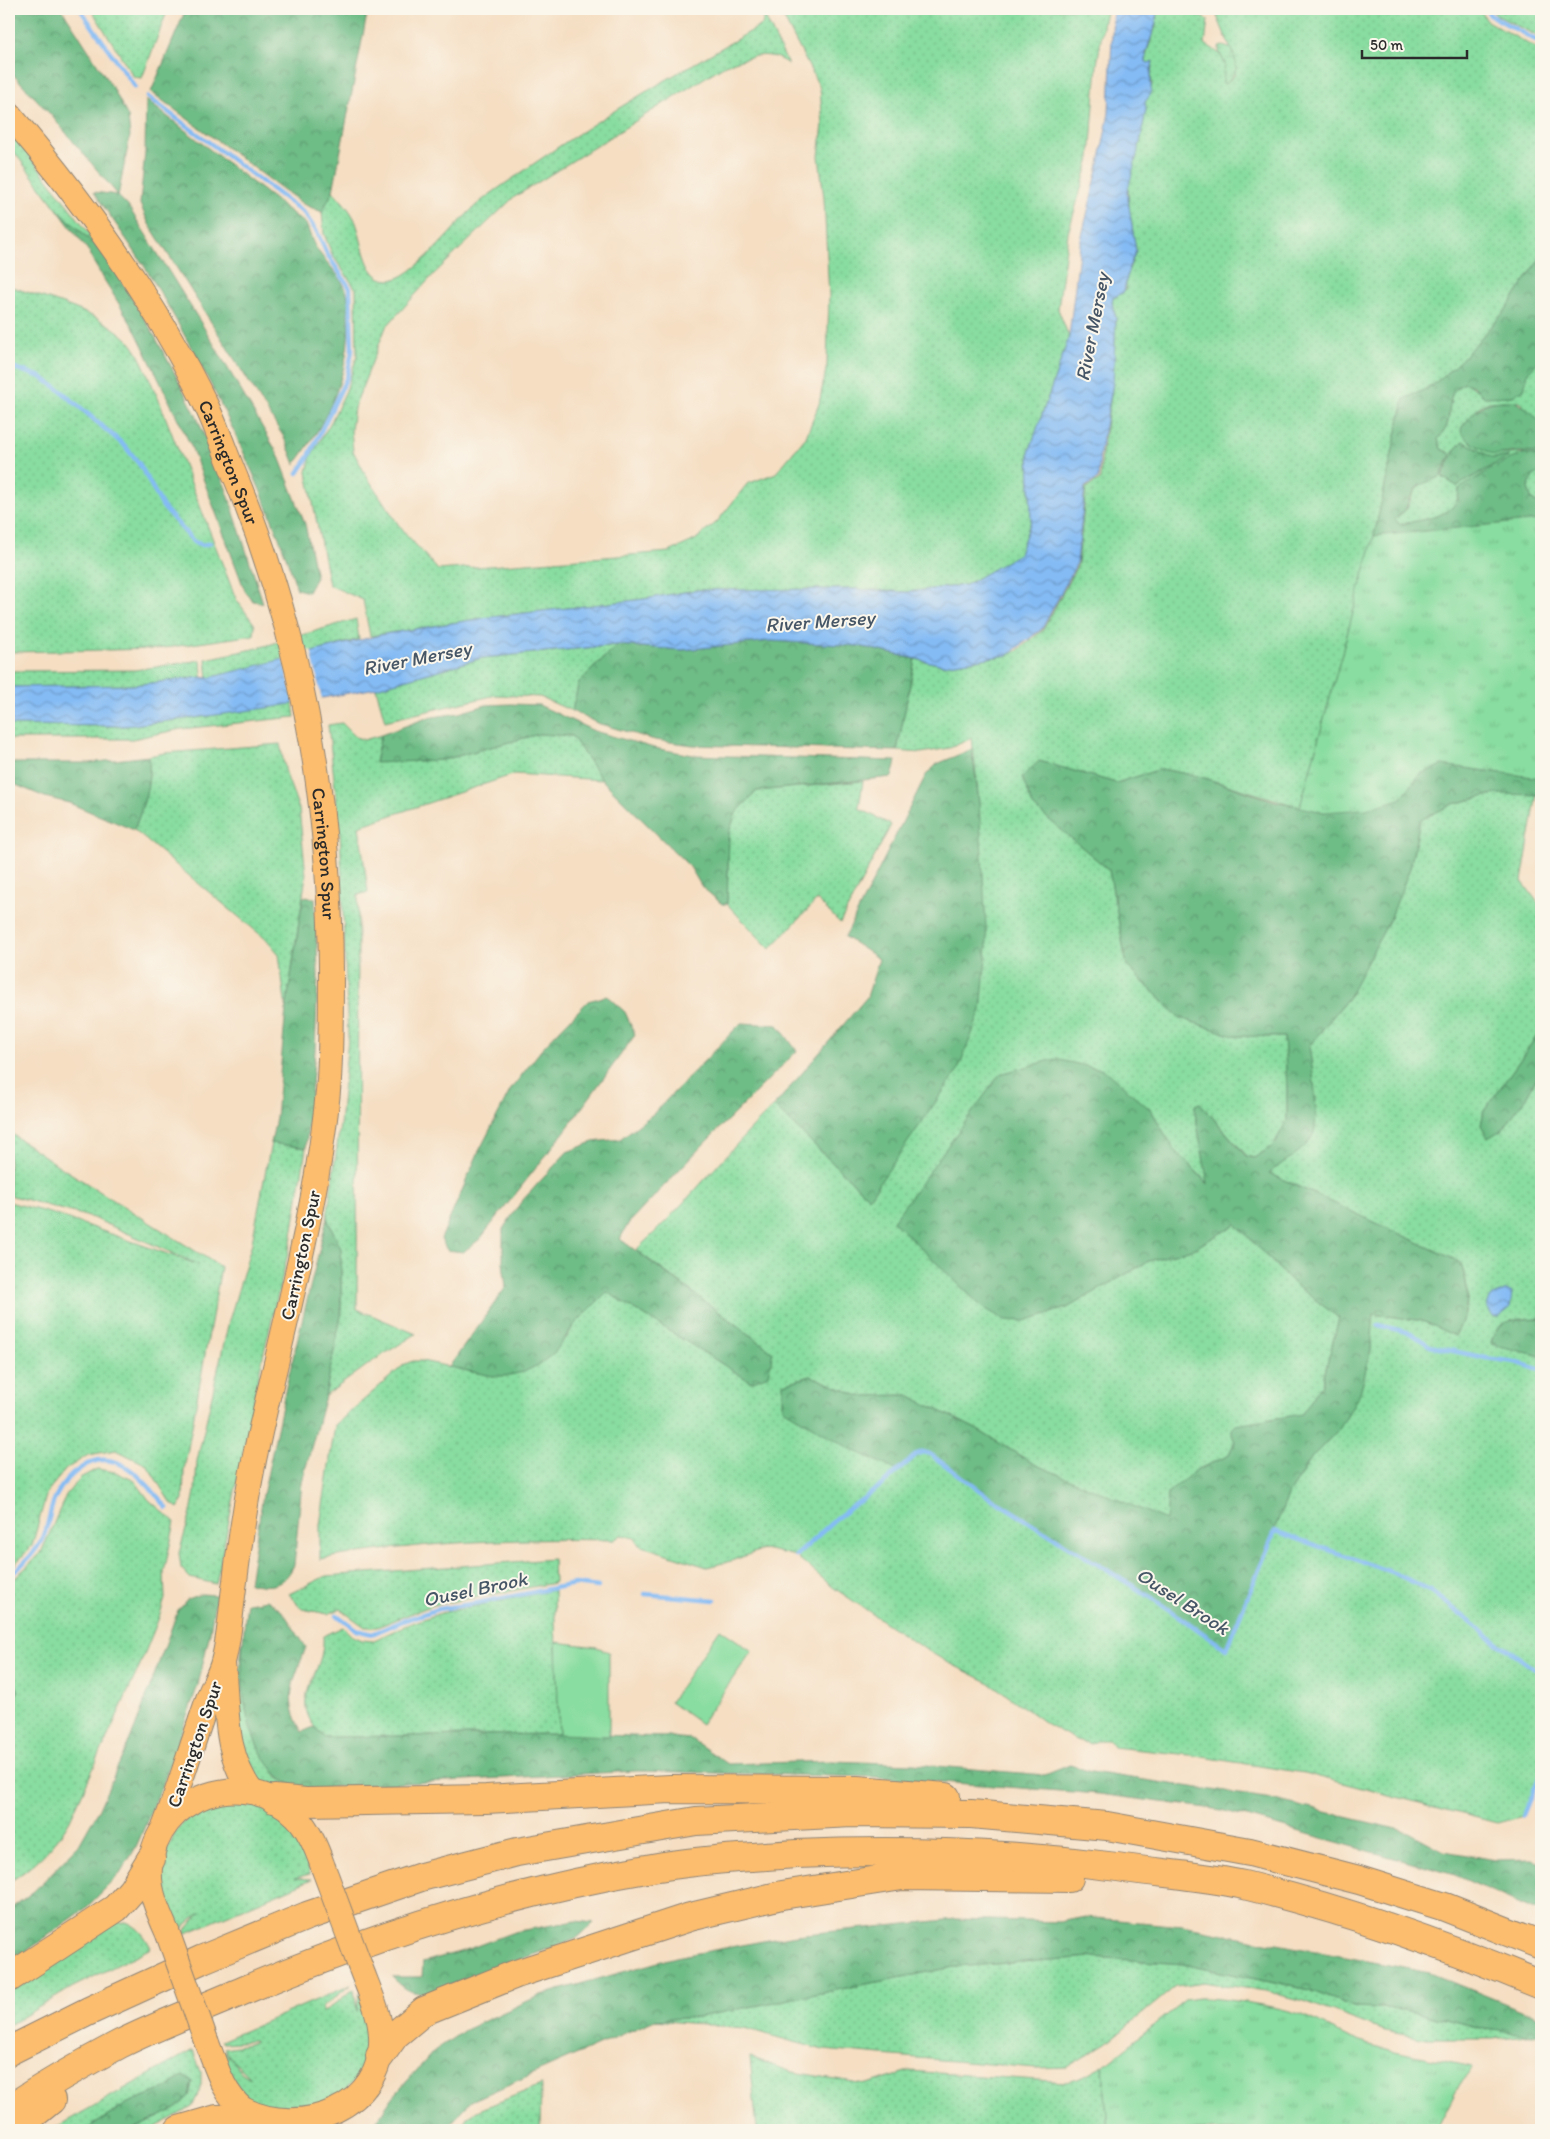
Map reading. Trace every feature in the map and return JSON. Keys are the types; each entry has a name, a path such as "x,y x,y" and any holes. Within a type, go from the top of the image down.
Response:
{"highway":[{"path":"263,1795 306,1802 486,1799 670,1790 857,1790 1037,1804 1108,1826"},
{"path":"9,2051 89,2010 203,1959 307,1916 431,1875 517,1852 696,1821 852,1813 971,1814 1108,1826 1250,1852 1360,1880 1445,1908 1541,1945"},
{"path":"9,2109 121,2044 318,1959 400,1930 467,1909 554,1888 654,1868 754,1856 854,1851 968,1852 1070,1861 1240,1884 1345,1913 1428,1939 1541,1985"},
{"path":"9,1978 116,1908 132,1890 151,1859"},
{"path":"380,2056 395,2035 424,2010 516,1974 690,1917 782,1895 902,1876 1096,1878 1220,1892 1345,1913"},
{"path":"9,2059 89,2010"},
{"path":"14,2130 121,2044"},
{"path":"178,2130 217,2119 259,2118"}],"main road":[{"name":"Carrington Spur","path":"9,114 59,172 112,244 158,319 207,408 244,497 271,569 299,673 314,752 325,834 331,915 331,1024 329,1080 323,1137 308,1226 258,1443 245,1511 223,1662 210,1694 165,1825 158,1836 149,1870 152,1889 206,2043 225,2088 243,2108 259,2118 282,2125 297,2127 314,2125 337,2116 348,2109 368,2085 380,2056"},
{"name":"Carrington Spur","path":"223,1662 227,1696 226,1724 238,1770 263,1795"},
{"path":"165,1825 178,1811 216,1791 233,1790 263,1795 298,1817 323,1866 378,2018 381,2036 380,2056"}],"green space":[{"path":"9,9 62,9 114,90 128,117 130,136 118,196 128,206 206,331 278,454 305,524 316,577 308,592 297,589 284,550 253,472 198,360 150,275 94,192 118,195 51,115 9,70"},
{"path":"91,9 168,9 142,78 134,77"},
{"path":"186,9 368,9 333,191 322,212 303,204 151,92"},
{"path":"779,9 1107,9 1097,65 1090,158 1068,233 1058,309 1069,337 1029,452 1031,521 1019,554 966,585 907,592 856,589 696,590 644,599 483,618 370,636 363,600 329,585 307,472 311,456 346,391 357,356 356,289 333,256 324,234 322,212 333,191 354,218 365,255 373,272 380,278 388,280 398,278 421,262 474,207 495,191 617,109 762,25 764,15 788,64 780,59 765,55 750,57 725,65 513,198 434,274 386,327 354,408 351,430 353,451 367,477 400,527 438,570 669,552 695,540 717,522 747,484 776,473 806,437 819,404 827,365 829,296 824,198 819,156 823,125 820,88"},
{"path":"1159,9 1195,9 1195,14 1208,20 1205,44 1217,52 1223,59 1225,69 1223,83 1225,84 1235,75 1235,59 1217,16 1221,9 1480,9 1487,21 1541,51 1541,257 1505,311 1461,360 1432,386 1404,400 1374,536 1300,807 1198,776 1161,769 1116,783 1039,761 1033,806 1109,870 1127,966 1180,1018 1234,1036 1284,1037 1287,1121 1273,1146 1254,1158 1247,1156 1200,1103 1195,1105 1209,1184 1173,1148 1151,1110 893,1220 982,1307 1067,1308 1149,1261 1195,1248 1236,1224 1291,1281 1339,1318 1322,1384 1302,1415 1268,1419 1235,1441 1228,1456 1196,1470 1166,1521 1034,1464 976,1429 908,1395 859,1396 811,1376 783,1384 917,1454 923,1452 930,1454 986,1495 1152,1598 1225,1648 1289,1493 1312,1457 1340,1428 1371,1350 1373,1314 1423,1321 1455,1336 1466,1309 1466,1282 1460,1262 1269,1173 1296,1153 1316,1101 1309,1046 1348,998 1410,868 1420,820 1453,804 1494,794 1537,794 1522,881 1541,907 1541,1030 1484,1111 1481,1125 1525,1099 1541,1070 1541,1318 1517,1320 1503,1324 1494,1335 1491,1343 1541,1356 1541,1773 1523,1816 1497,1823 1304,1773 1190,1755 1113,1747 1108,1740 1098,1740 1092,1744 1076,1740 1047,1724 990,1683 947,1662 920,1646 834,1588 796,1556 764,1549 731,1561 707,1567 639,1545 635,1538 621,1535 614,1540 467,1542 356,1553 320,1559 320,1525 335,1425 405,1364 413,1361 422,1361 492,1376 566,1338 574,1325 607,1292 751,1382 773,1352 636,1250 774,1106 869,1198 979,803 972,738 950,748 921,753 897,751 915,659 943,665 1008,655 1017,651 1043,630 1078,564 1086,488 1100,480 1102,452 1113,383 1116,319 1112,303 1113,298 1126,289 1126,277 1136,251 1129,208 1128,185 1140,143 1146,109 1145,102 1152,85 1151,72 1153,61 1146,62 1146,57"},
{"path":"1491,9 1541,9 1541,38 1496,15"},
{"path":"1223,46 1232,49 1236,65 1235,72 1225,84 1223,83 1225,63 1219,52 1219,47"},
{"path":"146,100 306,224 315,246 345,286 348,299 348,336 341,376 327,413 307,448 295,464 285,439 149,224 140,204 145,152"},
{"path":"9,129 106,255 57,209 9,145"},
{"path":"57,209 106,255 152,331 174,372 196,415 227,491 263,603 253,601 245,591 191,446 135,330 94,263 90,253"},
{"path":"1541,257 1541,359 1528,372 1524,389 1513,396 1484,397 1473,386 1465,383 1455,389 1451,399 1447,426 1438,439 1441,449 1451,454 1440,477 1418,486 1405,510 1395,519 1400,525 1438,516 1453,506 1458,499 1459,489 1515,457 1527,455 1541,456 1541,472 1533,476 1528,488 1532,500 1541,506 1541,520 1374,536 1404,399 1432,386 1461,360 1505,311"},
{"path":"9,286 56,301 88,314 116,330 133,346 158,398 236,599 255,625 254,635 157,649 9,652"},
{"path":"1541,359 1541,423 1520,402 1503,401 1489,402 1480,406 1461,428 1470,439 1482,446 1486,451 1498,454 1541,453 1541,456 1532,455 1491,471 1459,489 1453,507 1446,512 1428,519 1400,525 1395,519 1406,509 1418,487 1426,481 1440,477 1450,457 1448,452 1441,449 1438,439 1447,426 1451,398 1456,389 1466,383 1481,393 1513,396 1524,389 1528,372","holes":["1463,441 1493,458 1508,457 1457,486 1442,477 1455,450"]},
{"path":"1514,401 1528,409 1541,423 1541,453 1519,452 1494,455 1470,442 1461,432 1461,429 1471,415 1481,407 1492,402"},
{"path":"1463,441 1493,458 1510,456 1457,486 1442,477 1455,450"},
{"path":"1541,472 1541,506 1532,500 1528,488 1533,476"},
{"path":"1541,520 1541,778 1442,765 1420,774 1400,799 1366,809 1324,812 1300,807 1374,536"},
{"path":"356,619 359,639 267,665 208,678 206,659 258,648"},
{"path":"771,641 859,646 915,659 897,751 693,745 655,740 597,723 572,711 579,682 617,645 682,650"},
{"path":"617,645 579,682 572,711 540,697 496,695 385,721 376,688 482,658"},
{"path":"201,660 202,677 133,685 9,687 9,671 135,670"},
{"path":"293,703 295,717 181,729 132,739 9,739 9,725 124,726 194,718"},
{"path":"486,705 539,705 594,731 654,748 693,755 896,761 892,777 757,791 736,813 729,832 727,904 722,904 702,887 690,867 602,780 572,736 539,734 443,760 375,763 381,735 427,718 459,713"},
{"path":"342,723 356,737 364,740 381,735 375,762 443,760 539,734 572,736 602,780 515,774 359,826 368,892 358,895 357,1309 416,1334 373,1361 325,1396 341,1316 341,1249 327,1218 340,1125 348,1038 340,831 328,725"},
{"path":"280,744 286,774 299,809 306,875 286,1009 279,954 268,941 134,830 148,785 149,756 165,753"},
{"path":"972,749 979,803 987,946 981,1010 958,1070 869,1198 774,1106 867,997 879,959 845,937 926,775 937,764"},
{"path":"149,756 148,785 134,830 69,803 45,797 9,782 9,763 89,763"},
{"path":"1039,761 1116,783 1161,769 1198,776 1275,801 1324,812 1400,799 1420,774 1442,765 1541,778 1541,795 1494,794 1453,804 1420,820 1410,868 1391,917 1348,998 1309,1046 1316,1105 1313,1135 1305,1146 1269,1173 1460,1262 1466,1282 1466,1308 1455,1336 1423,1321 1374,1314 1371,1350 1360,1393 1340,1428 1312,1457 1289,1493 1226,1649 1152,1598 986,1495 930,1454 916,1455 898,1471 849,1448 783,1409 783,1384 811,1376 859,1396 908,1395 976,1429 1034,1464 1166,1520 1168,1493 1196,1470 1228,1456 1235,1442 1232,1429 1236,1425 1302,1414 1322,1384 1339,1318 1291,1281 1236,1224 1195,1248 1149,1261 1067,1308 1024,1321 1005,1320 982,1307 893,1221 1000,1074 1055,1059 1104,1070 1151,1110 1173,1148 1208,1184 1195,1105 1200,1103 1246,1156 1254,1158 1273,1146 1287,1121 1284,1037 1234,1036 1180,1018 1127,966 1109,870 1033,806 1022,777"},
{"path":"863,781 859,808 891,825 840,923 817,900 770,949 727,904 729,832 736,813 757,791"},
{"path":"303,897 315,898 318,975 315,1050 306,1148 271,1143 276,1118 286,1009"},
{"path":"607,996 625,1012 635,1035 565,1131 480,1239 463,1252 447,1250 441,1239 479,1151 511,1089 545,1045 588,1001"},
{"path":"741,1023 778,1025 797,1051 699,1149 628,1224 620,1239 773,1352 768,1375 751,1382 607,1292 574,1325 555,1352 540,1364 524,1372 505,1376 492,1376 449,1367 506,1287 503,1262 503,1229 521,1202 567,1152 593,1142 620,1139 653,1114"},
{"path":"1541,1030 1541,1070 1525,1099 1503,1129 1488,1138 1481,1125 1484,1111"},
{"path":"9,1132 62,1168 221,1267 184,1470 183,1500 178,1508 170,1502 147,1465 116,1450 88,1455 66,1469 47,1492 32,1546 9,1570 9,1202 57,1215 199,1265 93,1218 9,1195"},
{"path":"271,1143 306,1148 291,1241 262,1360 216,1584 190,1578 181,1568 179,1553 191,1512 195,1492 197,1461 229,1321 252,1243"},
{"path":"327,1218 341,1249 341,1316 325,1396 302,1482 294,1565 286,1578 276,1584 249,1583 263,1495 286,1387"},
{"path":"1541,1318 1541,1356 1491,1344 1498,1328 1503,1324 1510,1321"},
{"path":"97,1469 115,1472 135,1481 149,1500 175,1522 164,1572 165,1599 140,1665 70,1820 44,1855 9,1882 9,1700 13,1699 14,1680 9,1674 9,1584 41,1553 66,1495 80,1478"},
{"path":"553,1559 554,1583 433,1605 377,1627 365,1627 340,1609 328,1614 302,1609 289,1594 326,1576"},
{"path":"554,1590 559,1734 324,1737 312,1723 307,1711 306,1699 319,1664 323,1636 343,1627 351,1635 362,1640 372,1641 409,1624 441,1613"},
{"path":"201,1594 216,1595 198,1685 164,1781 136,1847 120,1874 86,1908 9,1964 9,1910 34,1891 79,1845 98,1811 135,1728 178,1610 187,1599"},
{"path":"267,1600 283,1612 306,1647 294,1680 291,1699 292,1709 302,1732 314,1727 325,1737 559,1734 668,1737 691,1739 728,1764 832,1761 913,1764 1045,1775 1070,1765 1091,1772 1266,1798 1409,1832 1444,1851 1496,1860 1532,1859 1541,1864 1541,1913 1455,1875 1222,1810 1099,1794 876,1777 637,1771 331,1787 313,1793 289,1784 278,1776 267,1762 257,1744 245,1705 242,1664 247,1603"},
{"path":"720,1629 752,1651 701,1724 670,1702"},
{"path":"242,1641 243,1688 252,1733 272,1769 281,1779 313,1793 271,1789 257,1778 240,1744 237,1703"},
{"path":"556,1642 597,1647 609,1652 609,1736 559,1734"},
{"path":"9,1674 19,1691 13,1699 9,1700"},
{"path":"223,1801 249,1801 276,1813 297,1834 311,1864 308,1865 310,1874 295,1878 312,1879 182,1935 201,1911 180,1930 177,1928 162,1888 163,1859 177,1829 197,1810"},
{"path":"1085,1917 1182,1926 1430,1973 1541,2018 1541,2036 1485,2029 1405,2009 1354,2007 1309,1990 1182,1964 1092,1957 954,1967 698,2017 655,2020 471,2101 445,2130 370,2130 393,2097 434,2051 465,2030 541,1995 676,1957 796,1935 956,1919 1060,1922"},
{"path":"575,1921 594,1923 576,1939 434,1991 420,1993 411,1991 392,1977 422,1977 423,1962 463,1951 514,1932"},
{"path":"126,1922 135,1926 141,1932 151,1948 73,1987 9,2025 9,1988 112,1923"},
{"path":"1092,1957 1182,1964 1309,1990 1354,2007 1405,2009 1485,2029 1534,2034 1493,2039 1427,2039 1385,2031 1304,2001 1266,1991 1203,1982 1176,1986 1107,2043 1067,2067 1036,2068 823,2050 744,2028 655,2020 698,2017 954,1967"},
{"path":"351,1985 321,2008 324,2012 354,1989 357,2012 359,1992 371,2036 368,2056 361,2073 336,2102 282,2113 255,2102 243,2093 231,2075 222,2052 224,2051 242,2073 251,2078 232,2060 224,2048 255,2043 255,2041 223,2043 221,2041"},
{"path":"1199,1998 1240,2001 1272,2007 1312,2019 1360,2042 1402,2053 1473,2067 1461,2082 1436,2130 1108,2130 1103,2066 1186,2000"},
{"path":"193,2050 201,2072 201,2088 192,2107 151,2130 132,2130 175,2109 189,2096 192,2082 183,2076 167,2088 128,2103 86,2130 51,2130"},
{"path":"750,2057 792,2072 866,2084 909,2071 1066,2082 1078,2079 1103,2065 1108,2130 757,2130"},
{"path":"183,2076 192,2082 189,2096 175,2109 132,2130 86,2130 128,2103 167,2088"},
{"path":"541,2085 540,2130 458,2130 468,2116 479,2110"}],"water":[{"name":"River Mersey","path":"1113,9 1157,9 1156,23 1146,53 1146,62 1153,61 1151,94 1145,102 1146,109 1140,143 1127,193 1136,251 1129,267 1124,292 1113,298 1112,303 1116,318 1113,383 1100,453 1098,479 1085,487 1077,563 1042,629 1008,655 943,665 859,646 771,641 682,650 617,645 482,658 376,688 274,707 194,718 124,726 9,725 9,687 133,685 202,677 208,678 384,634 483,618 644,599 696,590 856,589 907,592 966,585 1019,554 1031,521 1029,452 1069,337 1080,244 1109,113"},
{"path":"1507,1290 1512,1293 1510,1308 1499,1317 1493,1317 1486,1305 1490,1297"}],"pier":[{"path":"311,650 322,700 295,705 283,658"}],"waterway":[{"path":"80,9 135,87"},
{"path":"1486,9 1490,15 1541,43"},
{"path":"148,97 304,213 317,232 327,254 350,288 352,351 347,377 308,458 298,473"},
{"path":"9,366 41,377 60,390 125,446 140,465 163,507 194,542 203,545 210,543"},
{"path":"1378,1325 1411,1333 1430,1346 1515,1362 1541,1370"},
{"name":"Ousel Brook","path":"796,1556 838,1517 883,1484 917,1454 923,1452 930,1454 986,1495 1152,1598 1226,1649 1275,1531 1394,1573 1430,1590 1496,1642 1541,1673"},
{"name":"Ousel Brook","path":"9,1577 31,1555 42,1540 58,1492 70,1477 94,1461 106,1460 130,1469 167,1508"},
{"name":"Ousel Brook","path":"337,1615 357,1630 372,1634 405,1620 439,1609 575,1584 598,1587"},
{"name":"Ousel Brook","path":"645,1594 715,1600"},
{"path":"1523,1816 1541,1773"}]}
